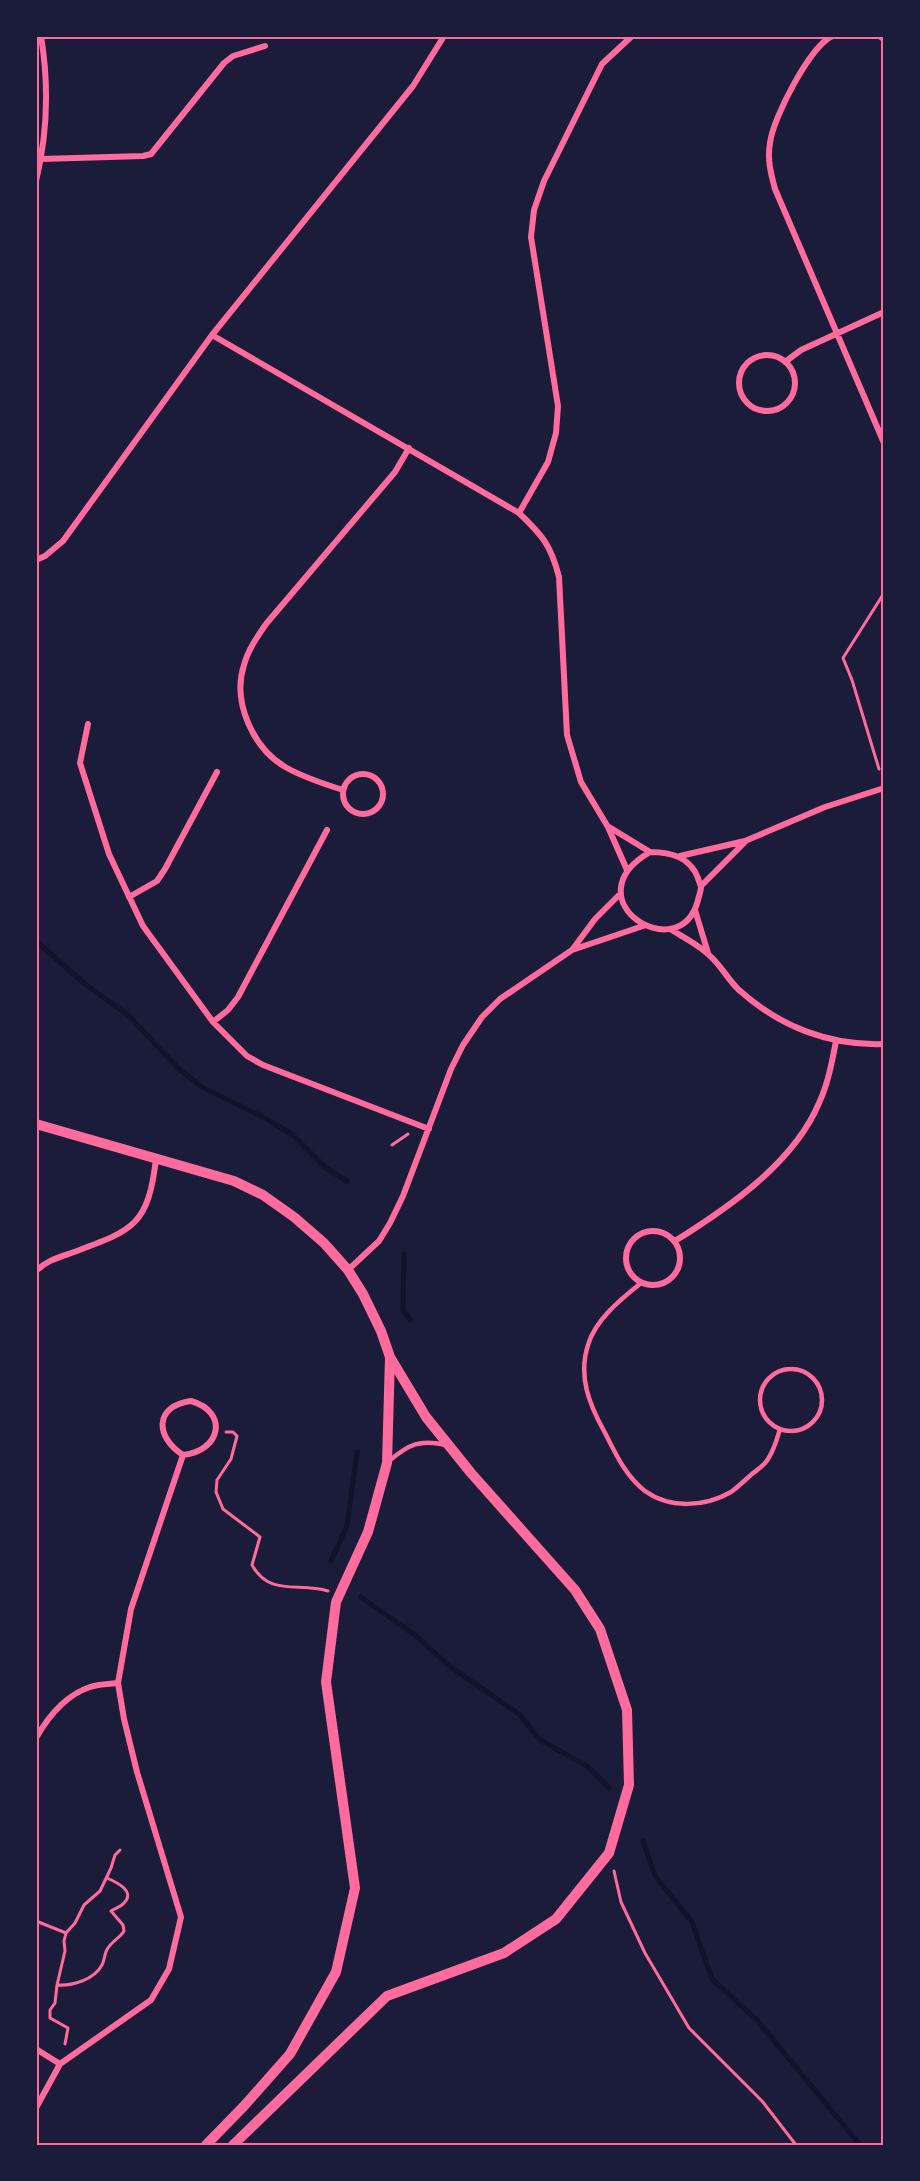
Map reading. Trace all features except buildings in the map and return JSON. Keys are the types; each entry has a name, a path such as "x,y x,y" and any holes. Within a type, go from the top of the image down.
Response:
{"street":[{"path":"36,181 41,159 47,102 40,36"},
{"path":"36,560 45,556 63,541 212,335 413,86 444,36"},
{"path":"519,513 548,462 556,433 558,406 531,237 534,210 544,181 602,64 632,36"},
{"path":"832,36 809,57 773,128 768,164 775,189 884,443"},
{"path":"879,36 884,39"},
{"path":"41,159 152,154 224,63 233,56 265,46"},
{"path":"785,362 801,350 884,312"},
{"path":"212,335 519,513 540,532 553,554 559,577 567,735 581,782 608,827 627,870"},
{"path":"766,355 785,362 795,379 795,390 790,399 783,406 774,410 764,411 754,408 741,393 739,382 741,372 747,364 766,355"},
{"path":"343,790 285,767 265,750 243,710 240,687 244,665 252,645 266,624 395,472 409,448"},
{"path":"88,724 80,763 109,854 143,926 213,1022 247,1056 262,1065 429,1129"},
{"path":"129,897 157,881 217,772"},
{"path":"363,773 379,780 384,798 373,812 355,813 343,799 343,790 346,781 354,775 363,773"},
{"path":"572,950 595,920 619,895 621,881 627,870 637,859 650,852 664,852 680,856 745,841 825,807 884,788"},
{"path":"608,827 650,852"},
{"path":"213,1022 228,1010 238,997 327,830"},
{"path":"619,895 629,914 643,926 657,930 670,929 686,922 695,910 701,886 745,841"},
{"path":"680,856 695,870 701,886"},
{"path":"695,910 709,954"},
{"path":"348,1270 368,1253 390,1223 403,1196 451,1069 463,1044 482,1017 500,999 572,950 643,926"},
{"path":"670,929 709,954 738,989 765,1011 796,1028 837,1041 884,1044"},
{"path":"675,1241 762,1178 784,1157 805,1130 819,1104 837,1041"},
{"path":"36,1124 234,1181 262,1195 309,1230 348,1270 363,1294 381,1331 390,1357 426,1418 575,1590 600,1629 627,1710 629,1785 609,1853 556,1919 504,1953 387,1996 233,2145"},
{"path":"36,1271 51,1260 117,1236 137,1221 149,1197 156,1159"},
{"path":"656,1231 667,1235 675,1241 680,1252 677,1272 661,1285 651,1286 641,1283 632,1277 626,1267 625,1256 628,1245 635,1237 645,1232 656,1231"},
{"path":"206,2145 290,2054 336,1972 355,1888 326,1682 336,1602 368,1532 387,1462 390,1357"},
{"path":"191,1401 202,1404 210,1412 215,1422 215,1433 211,1443 203,1451 183,1455 171,1448 165,1439 162,1428 164,1417 170,1408 180,1402 191,1401"},
{"path":"36,2108 60,2064 151,2000 169,1969 181,1917 137,1772 118,1683 131,1609 183,1455"},
{"path":"36,1738 45,1722 66,1701 90,1687 118,1683"},
{"path":"36,2049 60,2064"}],"lane":[{"path":"641,1283 605,1316 595,1329 584,1361 587,1394 620,1462 632,1480 646,1492 664,1500 684,1504 702,1503 717,1498 732,1491 768,1460 780,1429"},
{"path":"795,1369 808,1373 817,1382 822,1395 822,1408 816,1419 806,1428 793,1431 780,1429 769,1422 762,1412 760,1399 763,1386 771,1376 783,1370 795,1369"},
{"path":"387,1462 414,1444 429,1441 449,1446"}],"path":[{"path":"879,769 843,658 884,593"},
{"path":"392,1145 410,1131"},
{"path":"215,1433 233,1432 237,1436 231,1459 222,1470 216,1492 223,1509 260,1537 252,1565 258,1576 280,1587 312,1586 340,1594"},
{"path":"64,2047 68,2028 50,2018 50,2010 55,2003 66,1951 64,1941 66,1933 75,1923 84,1905 100,1891 115,1855 120,1850"},
{"path":"609,1853 621,1902 645,1953 689,2028 762,2101 796,2145"},
{"path":"57,1986 91,1978 104,1963 108,1947 115,1939 121,1937 124,1931 123,1925 111,1911 124,1905 127,1891 123,1885 107,1878"},
{"path":"36,1921 66,1933"}],"waterway":[{"path":"36,941 85,984 128,1015 179,1069 202,1087 267,1119 293,1135 326,1168 347,1181"},
{"path":"404,1254 403,1310 410,1320"},
{"path":"331,1561 347,1526 357,1452"},
{"path":"361,1597 416,1636 448,1665 519,1714 540,1740 587,1766 609,1788"},
{"path":"643,1841 655,1876 692,1922 712,1979 757,2020 860,2145"}]}
